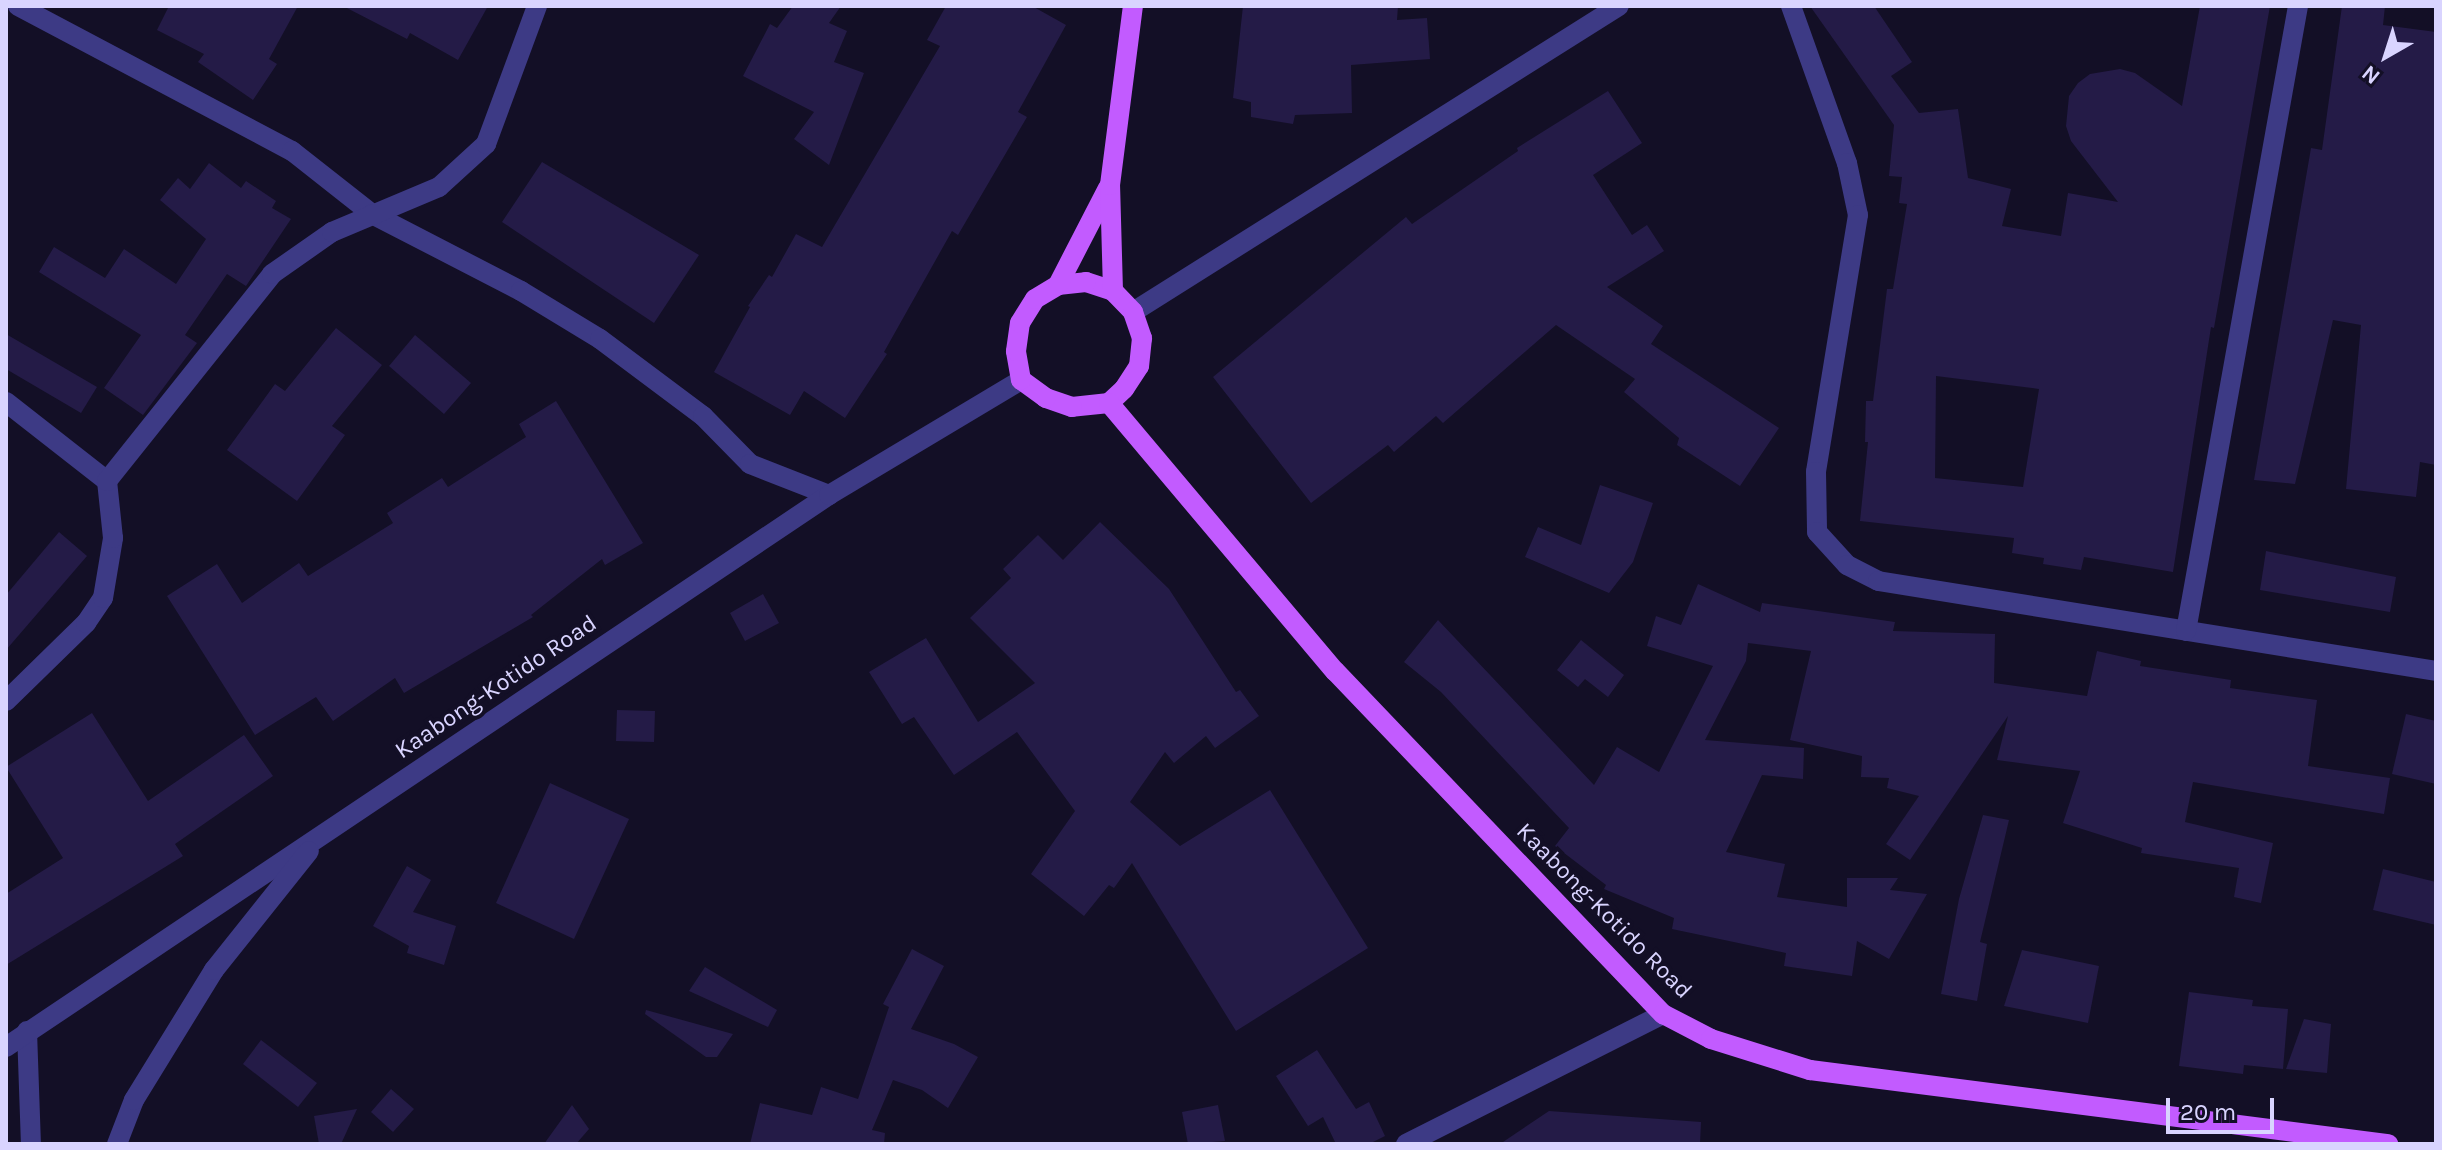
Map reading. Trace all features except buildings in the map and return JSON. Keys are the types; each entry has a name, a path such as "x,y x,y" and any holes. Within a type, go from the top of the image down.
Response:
{"main road":[{"path":"1113,291 1110,185 1133,6"},
{"path":"1058,285 1110,185"},
{"path":"1086,282 1113,291 1133,312 1142,338 1139,366 1109,403 1072,407 1046,398 1021,380 1016,351 1020,323 1035,299 1058,285 1086,282"},
{"name":"Kaabong-Kotido Road","path":"1109,403 1335,671 1663,1014 1711,1039 1810,1070 2320,1140 2388,1144"}],"street":[{"path":"18,6 292,151 372,214 521,291 600,339 703,416 750,464 829,495"},
{"path":"6,701 86,623 103,598 113,538 107,481 272,274 332,232 439,187 486,144 537,6"},
{"path":"1133,312 1619,6"},
{"path":"1791,6 1847,163 1858,215 1816,472 1817,532 1847,565 1878,581 2436,671"},
{"path":"2186,631 2298,6"},
{"name":"Kaabong-Kotido Road","path":"6,1047 829,495 1021,380"},
{"path":"6,402 107,481"},
{"path":"117,1144 134,1100 214,970 323,835"},
{"path":"1406,1144 1663,1014"},
{"path":"27,1031 31,1144"}]}
